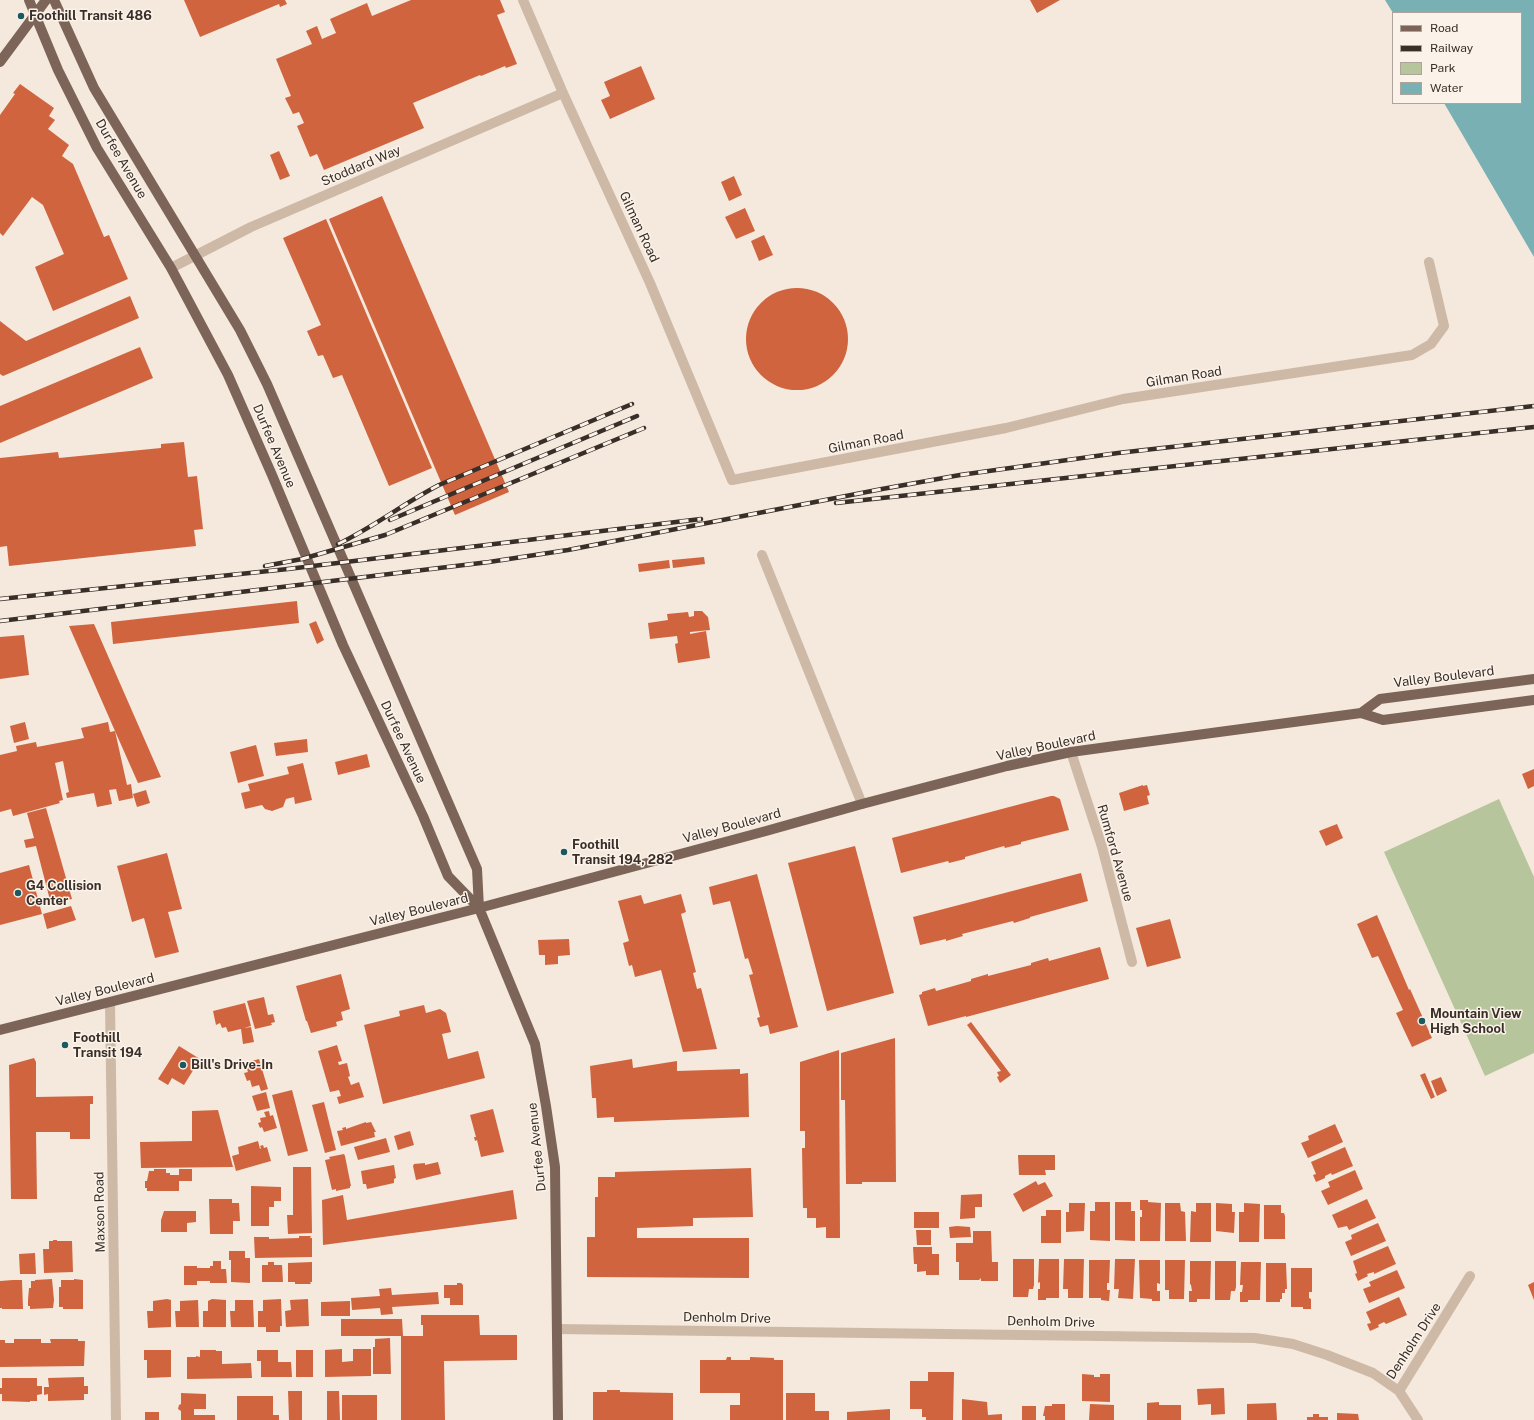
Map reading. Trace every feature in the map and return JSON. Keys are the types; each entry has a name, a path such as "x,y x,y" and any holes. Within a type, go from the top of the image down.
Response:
{"main road":[{"name":"Durfee Avenue","path":"29,0 58,70 98,148 171,268 228,375 344,645 423,816 448,876 479,908"},
{"path":"0,62 46,0"},
{"name":"Durfee Avenue","path":"54,0 94,88 240,330 273,398 477,869 479,908 535,1044 555,1167 558,1420"},
{"name":"Valley Boulevard","path":"1361,713 1380,699 1534,679"},
{"name":"Valley Boulevard","path":"0,1030 479,908 1007,766 1071,752 1361,713 1383,720 1534,700"}],"street":[{"name":"Gilman Road","path":"523,0 563,93 650,283 732,480 1006,428 1123,399 1412,355 1431,344 1444,326 1430,262"},
{"name":"Stoddard Way","path":"171,268 250,227 563,93"},
{"path":"762,555 862,804"},
{"name":"Rumford Avenue","path":"1071,752 1102,847 1132,962"},
{"name":"Maxson Road","path":"110,1003 116,1420"},
{"name":"Denholm Drive","path":"557,1329 1255,1338 1293,1344 1327,1355 1373,1373 1399,1391 1470,1276"},
{"path":"1399,1391 1418,1420"}],"green space":[{"path":"1499,799 1534,877 1534,1053 1485,1076 1384,852"}],"water":[{"path":"1385,0 1534,0 1534,257 1445,104 1522,104 1522,12 1392,12"}],"building":[{"path":"184,0 285,0 287,4 280,7 279,4 200,37"},
{"path":"411,0 500,0 505,12 497,15 517,64 506,68 505,66 481,76 480,75 413,103 424,128 324,170 317,154 310,157 297,126 304,123 299,112 293,114 285,98 291,96 276,59 312,44 306,31 317,26 322,39 336,33 330,19 367,3 372,16"},
{"path":"1030,0 1060,0 1037,13"},
{"path":"641,66 655,99 610,119 601,100 610,96 604,82"},
{"path":"20,84 54,108 49,116 55,120 48,129 69,145 62,156 73,164 104,237 109,235 128,279 53,311 35,267 64,254 43,205 32,197 3,236 0,233 0,115 15,94 13,93"},
{"path":"279,151 290,176 280,180 270,155"},
{"path":"734,176 742,195 729,201 721,182"},
{"path":"382,196 509,492 455,515 329,219"},
{"path":"745,208 755,231 736,239 725,217"},
{"path":"326,219 432,468 389,486 342,375 333,378 323,355 318,356 307,331 321,325 283,238"},
{"path":"764,235 773,255 759,261 751,241"},
{"path":"797,288 817,292 833,303 844,319 848,339 844,359 833,375 817,386 797,390 777,386 761,375 750,359 746,339 750,319 761,303 777,292"},
{"path":"130,296 139,318 3,376 0,374 0,321 26,341"},
{"path":"140,347 153,378 0,443 0,406"},
{"path":"184,442 188,477 197,476 203,529 194,530 196,546 9,566 7,546 0,547 0,458 58,452 59,458 161,448 161,444"},
{"path":"704,557 705,564 673,568 672,560"},
{"path":"669,560 670,568 639,572 638,564"},
{"path":"297,601 299,623 113,644 111,622"},
{"path":"694,611 702,611 708,617 710,630 690,632 690,634 706,631 710,658 678,663 675,644 678,643 677,636 650,639 648,623 668,620 667,614 688,612 689,617 694,616"},
{"path":"316,621 324,640 317,644 309,624"},
{"path":"94,624 161,777 138,783 69,626"},
{"path":"24,635 29,675 0,679 0,637"},
{"path":"25,722 29,739 14,743 10,726"},
{"path":"108,722 110,732 115,731 127,785 131,784 133,798 119,801 116,789 109,790 112,804 97,807 94,793 67,798 66,793 69,792 63,761 55,763 63,800 59,801 60,803 13,816 11,809 0,812 0,755 17,751 16,746 36,742 37,747 84,738 81,728"},
{"path":"307,739 308,752 276,756 274,743"},
{"path":"256,745 264,776 238,783 230,752"},
{"path":"367,754 370,767 338,775 335,762"},
{"path":"303,763 312,800 295,804 294,797 286,799 283,807 272,811 265,809 262,805 245,809 241,793 250,791 248,784 289,774 287,767"},
{"path":"1534,769 1534,786 1528,789 1522,774"},
{"path":"1147,785 1150,795 1147,796 1149,804 1124,811 1119,793"},
{"path":"146,790 150,803 137,807 133,794"},
{"path":"1051,796 1060,799 1069,830 1021,842 1021,844 1005,848 1004,846 965,857 965,859 949,863 948,861 901,873 892,838"},
{"path":"46,808 72,899 51,904 36,846 26,848 24,840 34,838 27,813"},
{"path":"1337,824 1343,838 1326,846 1319,831"},
{"path":"855,846 894,993 827,1011 788,863"},
{"path":"167,853 182,909 168,912 179,952 155,958 144,918 132,922 117,866"},
{"name":"G4 Collision Center","path":"29,865 42,914 0,925 0,873"},
{"path":"1081,873 1088,901 1014,923 1013,921 962,934 963,936 946,941 946,939 920,945 913,917"},
{"path":"757,874 798,1027 770,1034 768,1025 760,1027 757,1018 760,1017 749,975 753,974 748,958 745,959 730,901 713,905 709,887"},
{"path":"681,894 686,912 681,914 696,972 693,973 697,989 701,988 717,1049 683,1052 661,970 635,977 632,965 629,966 623,943 629,941 618,901 641,895 644,904"},
{"path":"71,906 76,920 47,929 43,914"},
{"path":"1377,915 1409,990 1410,989 1432,1038 1412,1047 1396,1013 1403,1010 1378,956 1372,958 1357,924"},
{"path":"1170,919 1181,958 1147,967 1136,928"},
{"path":"569,939 570,955 558,956 558,964 545,965 545,955 539,955 538,940"},
{"path":"1100,947 1109,979 928,1026 919,995 922,994 922,992 935,988 936,991 971,981 971,979 988,974 988,976 1031,965 1031,963 1048,958 1049,961"},
{"path":"341,974 350,1009 341,1012 343,1020 336,1022 337,1026 311,1033 296,986"},
{"path":"264,997 268,1015 273,1014 275,1022 271,1023 272,1025 255,1029 247,1001"},
{"path":"245,1003 251,1026 244,1028 251,1027 254,1042 243,1044 241,1029 228,1032 226,1027 222,1028 220,1023 216,1025 213,1011"},
{"path":"424,1005 426,1013 440,1009 446,1013 451,1032 442,1034 448,1059 478,1051 485,1078 383,1104 364,1025 400,1016 399,1011"},
{"path":"971,1022 1011,1075 1000,1083 997,1077 999,1076 997,1072 1001,1071 967,1025"},
{"path":"895,1038 896,1182 862,1182 862,1184 846,1184 845,1100 841,1100 841,1053"},
{"path":"337,1045 342,1061 338,1062 339,1065 347,1063 350,1076 348,1077 351,1085 359,1082 364,1097 339,1104 337,1097 341,1096 339,1090 330,1092 318,1051"},
{"path":"179,1046 200,1059 184,1085 172,1078 168,1085 158,1079"},
{"path":"839,1050 840,1238 826,1238 826,1227 816,1228 816,1218 807,1218 807,1208 803,1208 802,1148 805,1148 805,1131 800,1131 800,1062"},
{"path":"34,1058 36,1062 36,1097 93,1096 93,1104 90,1104 90,1139 70,1139 70,1132 36,1132 37,1199 11,1199 9,1065"},
{"path":"259,1059 268,1089 261,1091 259,1085 252,1087 250,1080 247,1081 244,1073 248,1072 246,1067 253,1065 252,1061"},
{"path":"632,1059 633,1068 677,1061 677,1071 740,1069 740,1074 748,1073 749,1117 614,1122 614,1117 597,1118 596,1098 592,1098 590,1066"},
{"path":"1425,1073 1435,1097 1431,1099 1420,1075"},
{"path":"1441,1077 1447,1091 1437,1096 1431,1081"},
{"path":"292,1090 308,1151 288,1156 272,1095"},
{"path":"266,1092 270,1108 257,1111 252,1096"},
{"path":"324,1102 336,1150 325,1153 312,1105"},
{"path":"493,1109 504,1152 481,1157 477,1140 475,1141 474,1137 476,1137 470,1115"},
{"path":"218,1110 233,1167 141,1168 140,1142 192,1141 192,1111"},
{"path":"269,1111 270,1116 273,1115 277,1128 264,1132 258,1123 261,1122 260,1118 266,1117 264,1112"},
{"path":"366,1122 371,1122 376,1132 374,1132 375,1137 341,1146 337,1131 343,1130 342,1128 346,1127 346,1129"},
{"path":"1335,1124 1343,1142 1308,1158 1301,1143 1309,1140 1308,1136"},
{"path":"410,1131 414,1145 398,1150 394,1136"},
{"path":"386,1138 390,1152 358,1160 354,1147"},
{"path":"258,1141 260,1149 260,1146 263,1145 264,1148 267,1147 271,1161 236,1171 232,1156 239,1154 238,1147"},
{"path":"1345,1147 1353,1166 1332,1175 1331,1173 1325,1176 1325,1178 1316,1182 1313,1175 1316,1174 1311,1162"},
{"path":"344,1154 351,1186 350,1188 336,1191 336,1189 332,1190 325,1160 330,1159 329,1157"},
{"path":"1018,1155 1055,1155 1055,1170 1045,1170 1046,1175 1019,1175"},
{"path":"438,1162 441,1174 416,1180 413,1166 414,1164 425,1163 425,1165"},
{"path":"394,1165 396,1178 394,1179 394,1183 367,1189 366,1184 363,1184 361,1171"},
{"path":"293,1167 311,1167 312,1233 288,1234 287,1215 293,1215"},
{"path":"751,1168 753,1217 693,1218 693,1226 637,1228 637,1238 749,1238 749,1278 587,1277 587,1237 595,1237 595,1197 598,1197 598,1177 615,1177 615,1172"},
{"path":"154,1169 166,1169 166,1173 170,1173 170,1175 179,1175 179,1191 147,1191 147,1188 145,1188 145,1181 147,1181 149,1171 154,1171"},
{"path":"179,1169 192,1169 192,1181 179,1181"},
{"path":"1355,1170 1363,1189 1328,1205 1321,1191 1330,1187 1328,1182"},
{"path":"1036,1181 1038,1185 1045,1182 1053,1196 1023,1212 1013,1194"},
{"path":"251,1186 281,1187 281,1201 274,1201 274,1207 269,1207 269,1226 251,1226"},
{"path":"513,1190 517,1219 323,1245 322,1200 343,1195 347,1220"},
{"path":"982,1194 982,1207 975,1207 975,1218 960,1219 961,1195"},
{"path":"209,1199 232,1199 232,1203 239,1203 240,1221 233,1221 233,1234 210,1234"},
{"path":"1367,1199 1376,1218 1349,1230 1347,1226 1338,1228 1332,1215"},
{"path":"1140,1200 1161,1203 1160,1241 1140,1241 1140,1217 1142,1217 1142,1210 1140,1210"},
{"path":"1095,1202 1110,1202 1110,1241 1090,1240 1090,1211 1095,1211"},
{"path":"1115,1202 1131,1202 1131,1211 1135,1211 1135,1241 1115,1240"},
{"path":"1069,1203 1085,1203 1084,1231 1066,1232 1066,1212 1069,1212"},
{"path":"1165,1203 1180,1203 1181,1211 1185,1212 1186,1241 1165,1241"},
{"path":"1196,1203 1211,1203 1211,1242 1190,1242 1191,1211 1196,1212"},
{"path":"1216,1203 1232,1204 1232,1212 1235,1212 1234,1233 1216,1231"},
{"path":"1244,1203 1260,1204 1259,1242 1239,1242 1239,1212 1244,1212"},
{"path":"1264,1205 1281,1205 1281,1213 1284,1213 1285,1216 1285,1239 1264,1239"},
{"path":"1046,1210 1061,1210 1061,1243 1041,1243 1041,1216 1046,1216"},
{"path":"164,1211 196,1211 196,1222 187,1223 187,1232 161,1232 161,1220"},
{"path":"914,1212 939,1212 939,1228 914,1228"},
{"path":"1378,1223 1386,1241 1351,1256 1345,1242 1352,1239 1351,1235"},
{"path":"949,1227 970,1227 971,1237 950,1238"},
{"path":"916,1230 931,1230 931,1245 917,1245"},
{"path":"973,1231 991,1231 992,1262 998,1262 998,1281 981,1281 981,1278 979,1280 959,1280 959,1262 956,1262 956,1243 973,1243"},
{"path":"299,1236 311,1236 312,1257 255,1258 254,1237 269,1237 269,1239 299,1238"},
{"path":"49,1241 72,1241 73,1272 44,1273 43,1249 49,1249"},
{"path":"1388,1246 1396,1264 1374,1274 1374,1272 1367,1274 1368,1276 1358,1281 1355,1274 1357,1273 1353,1261"},
{"path":"913,1247 932,1247 932,1254 939,1254 939,1275 926,1275 926,1271 917,1272 917,1264 914,1264"},
{"path":"229,1251 245,1251 245,1258 250,1258 250,1283 231,1282 231,1260 229,1260"},
{"path":"35,1253 36,1274 20,1274 19,1254"},
{"path":"1013,1259 1034,1259 1034,1285 1033,1289 1029,1289 1028,1297 1013,1297"},
{"path":"1039,1259 1059,1259 1059,1298 1046,1298 1046,1300 1038,1300 1038,1289 1040,1289 1040,1282 1038,1283"},
{"path":"1064,1259 1084,1259 1083,1298 1068,1298 1068,1289 1063,1289"},
{"path":"1115,1259 1135,1259 1133,1299 1118,1298 1119,1289 1114,1289"},
{"path":"1089,1260 1110,1260 1109,1283 1107,1283 1107,1290 1110,1290 1109,1301 1101,1300 1101,1298 1089,1298"},
{"path":"1139,1260 1160,1260 1160,1284 1157,1283 1157,1291 1160,1291 1160,1301 1140,1298"},
{"path":"1165,1260 1185,1260 1184,1299 1169,1299 1169,1290 1165,1290"},
{"path":"213,1261 221,1261 221,1269 226,1269 227,1283 197,1281 197,1285 184,1285 184,1266 210,1268 210,1266 213,1266"},
{"path":"1190,1261 1211,1261 1210,1299 1197,1299 1197,1302 1189,1302 1189,1291 1192,1291 1190,1284"},
{"path":"1215,1261 1236,1261 1236,1287 1235,1291 1231,1291 1230,1300 1215,1300"},
{"path":"268,1262 274,1262 274,1265 282,1265 283,1282 262,1282 262,1265 268,1265"},
{"path":"312,1262 311,1284 295,1284 295,1282 288,1282 288,1263"},
{"path":"1241,1262 1261,1262 1260,1300 1240,1302 1240,1292 1242,1292 1243,1285 1240,1285"},
{"path":"1266,1263 1286,1263 1287,1289 1285,1289 1285,1293 1282,1293 1282,1299 1280,1299 1280,1302 1266,1302"},
{"path":"1291,1268 1312,1268 1312,1292 1309,1292 1311,1309 1291,1307"},
{"path":"1397,1270 1405,1288 1369,1303 1363,1289 1371,1286 1369,1282"},
{"path":"52,1279 54,1300 53,1308 30,1309 30,1306 28,1306 28,1300 31,1281"},
{"path":"22,1280 23,1309 2,1309 0,1308 0,1281"},
{"path":"61,1280 83,1280 83,1309 63,1309 63,1307 59,1307 59,1287 61,1287"},
{"path":"1534,1282 1534,1300 1528,1285"},
{"path":"457,1283 461,1283 463,1285 463,1305 450,1305 450,1298 444,1298 444,1285 457,1285"},
{"path":"391,1288 392,1295 438,1292 439,1304 392,1307 393,1314 381,1315 380,1308 352,1310 351,1298 380,1296 379,1289"},
{"path":"1399,1297 1407,1315 1386,1324 1384,1322 1378,1325 1379,1327 1370,1331 1367,1324 1371,1323 1366,1312"},
{"path":"167,1299 171,1300 171,1327 148,1328 147,1311 153,1311 153,1301"},
{"path":"212,1299 226,1300 226,1327 203,1327 203,1311 208,1311 208,1301"},
{"path":"281,1299 282,1326 280,1326 280,1332 266,1332 266,1327 258,1327 258,1311 263,1311 263,1300"},
{"path":"308,1299 309,1326 286,1327 285,1311 291,1310 290,1300"},
{"path":"198,1300 199,1327 176,1327 175,1311 180,1311 180,1301"},
{"path":"235,1300 253,1300 254,1327 231,1327 230,1311 235,1311"},
{"path":"350,1301 350,1316 321,1316 321,1302"},
{"path":"421,1315 479,1315 480,1335 517,1335 517,1360 444,1361 445,1420 401,1420 401,1336 341,1336 341,1319 402,1319 403,1336 423,1336"},
{"path":"390,1338 391,1374 373,1374 373,1347 375,1347 375,1339"},
{"path":"14,1339 41,1339 41,1343 51,1343 50,1339 78,1339 78,1341 85,1341 84,1366 0,1367 0,1340 5,1340 5,1343 14,1343"},
{"path":"342,1349 342,1362 353,1361 353,1349 371,1349 371,1376 325,1377 325,1350"},
{"path":"144,1350 171,1350 171,1377 147,1378 147,1360 144,1360"},
{"path":"200,1350 222,1351 222,1364 251,1363 252,1378 187,1379 187,1357 200,1357"},
{"path":"257,1350 278,1350 278,1362 291,1362 292,1377 261,1377 261,1361 257,1361"},
{"path":"296,1350 313,1350 313,1377 296,1377"},
{"path":"727,1357 731,1357 731,1360 750,1360 750,1357 783,1360 783,1420 730,1420 730,1405 740,1405 740,1393 700,1393 700,1360 726,1360"},
{"path":"928,1372 954,1372 953,1420 926,1420 926,1417 922,1417 922,1409 910,1409 910,1381 928,1381"},
{"path":"1082,1374 1100,1377 1100,1374 1110,1374 1110,1402 1082,1401"},
{"path":"84,1377 84,1386 88,1386 88,1394 84,1394 84,1400 48,1401 48,1394 44,1395 44,1387 49,1387 48,1378"},
{"path":"2,1378 37,1378 37,1386 42,1386 42,1394 37,1395 37,1401 2,1401 0,1388 2,1388"},
{"path":"1224,1388 1225,1414 1211,1415 1211,1404 1198,1405 1197,1389"},
{"path":"607,1390 620,1390 620,1392 673,1393 673,1420 593,1420 593,1392 607,1392"},
{"path":"288,1391 302,1391 302,1420 289,1420"},
{"path":"327,1391 339,1391 340,1420 327,1420"},
{"path":"181,1393 206,1394 206,1409 194,1409 194,1415 215,1415 215,1420 181,1420 181,1411 178,1409 179,1405 181,1404"},
{"path":"786,1393 815,1393 815,1411 829,1411 829,1420 786,1420"},
{"path":"342,1395 377,1395 377,1420 342,1420"},
{"path":"237,1396 273,1396 273,1415 279,1415 279,1420 237,1420"},
{"path":"962,1399 987,1402 988,1415 1002,1414 1002,1420 962,1420"},
{"path":"1159,1402 1159,1405 1181,1405 1181,1420 1147,1420 1147,1403"},
{"path":"1276,1403 1277,1420 1247,1420 1247,1404"},
{"path":"1052,1404 1065,1404 1065,1420 1045,1420 1045,1416 1043,1416 1045,1406 1052,1406"},
{"path":"1090,1404 1114,1405 1114,1420 1089,1420"},
{"path":"1022,1406 1036,1406 1036,1420 1022,1420"},
{"path":"890,1409 890,1420 847,1420 847,1412"},
{"path":"145,1412 159,1412 159,1420 145,1420"},
{"path":"1337,1413 1358,1414 1359,1420 1337,1420"},
{"path":"1313,1414 1319,1414 1319,1417 1328,1417 1328,1420 1307,1420 1307,1417 1313,1417"}],"railway":[{"path":"338,544 439,485 632,404"},
{"path":"0,621 489,562 568,550 960,475 1118,453 1534,406"},
{"path":"390,520 637,416"},
{"path":"836,503 1534,427"},
{"path":"265,566 302,559 385,535 644,428"},
{"path":"0,599 288,569 701,519"}],"place":[{"name":"Foothill Transit 486","path":"21,16"},
{"name":"Foothill Transit 194, 282","path":"564,852"},
{"name":"G4 Collision Center","path":"18,893"},
{"name":"Mountain View High School","path":"1422,1021"},
{"name":"Foothill Transit 194","path":"65,1045"},
{"name":"Bill's Drive-In","path":"183,1065"}]}
